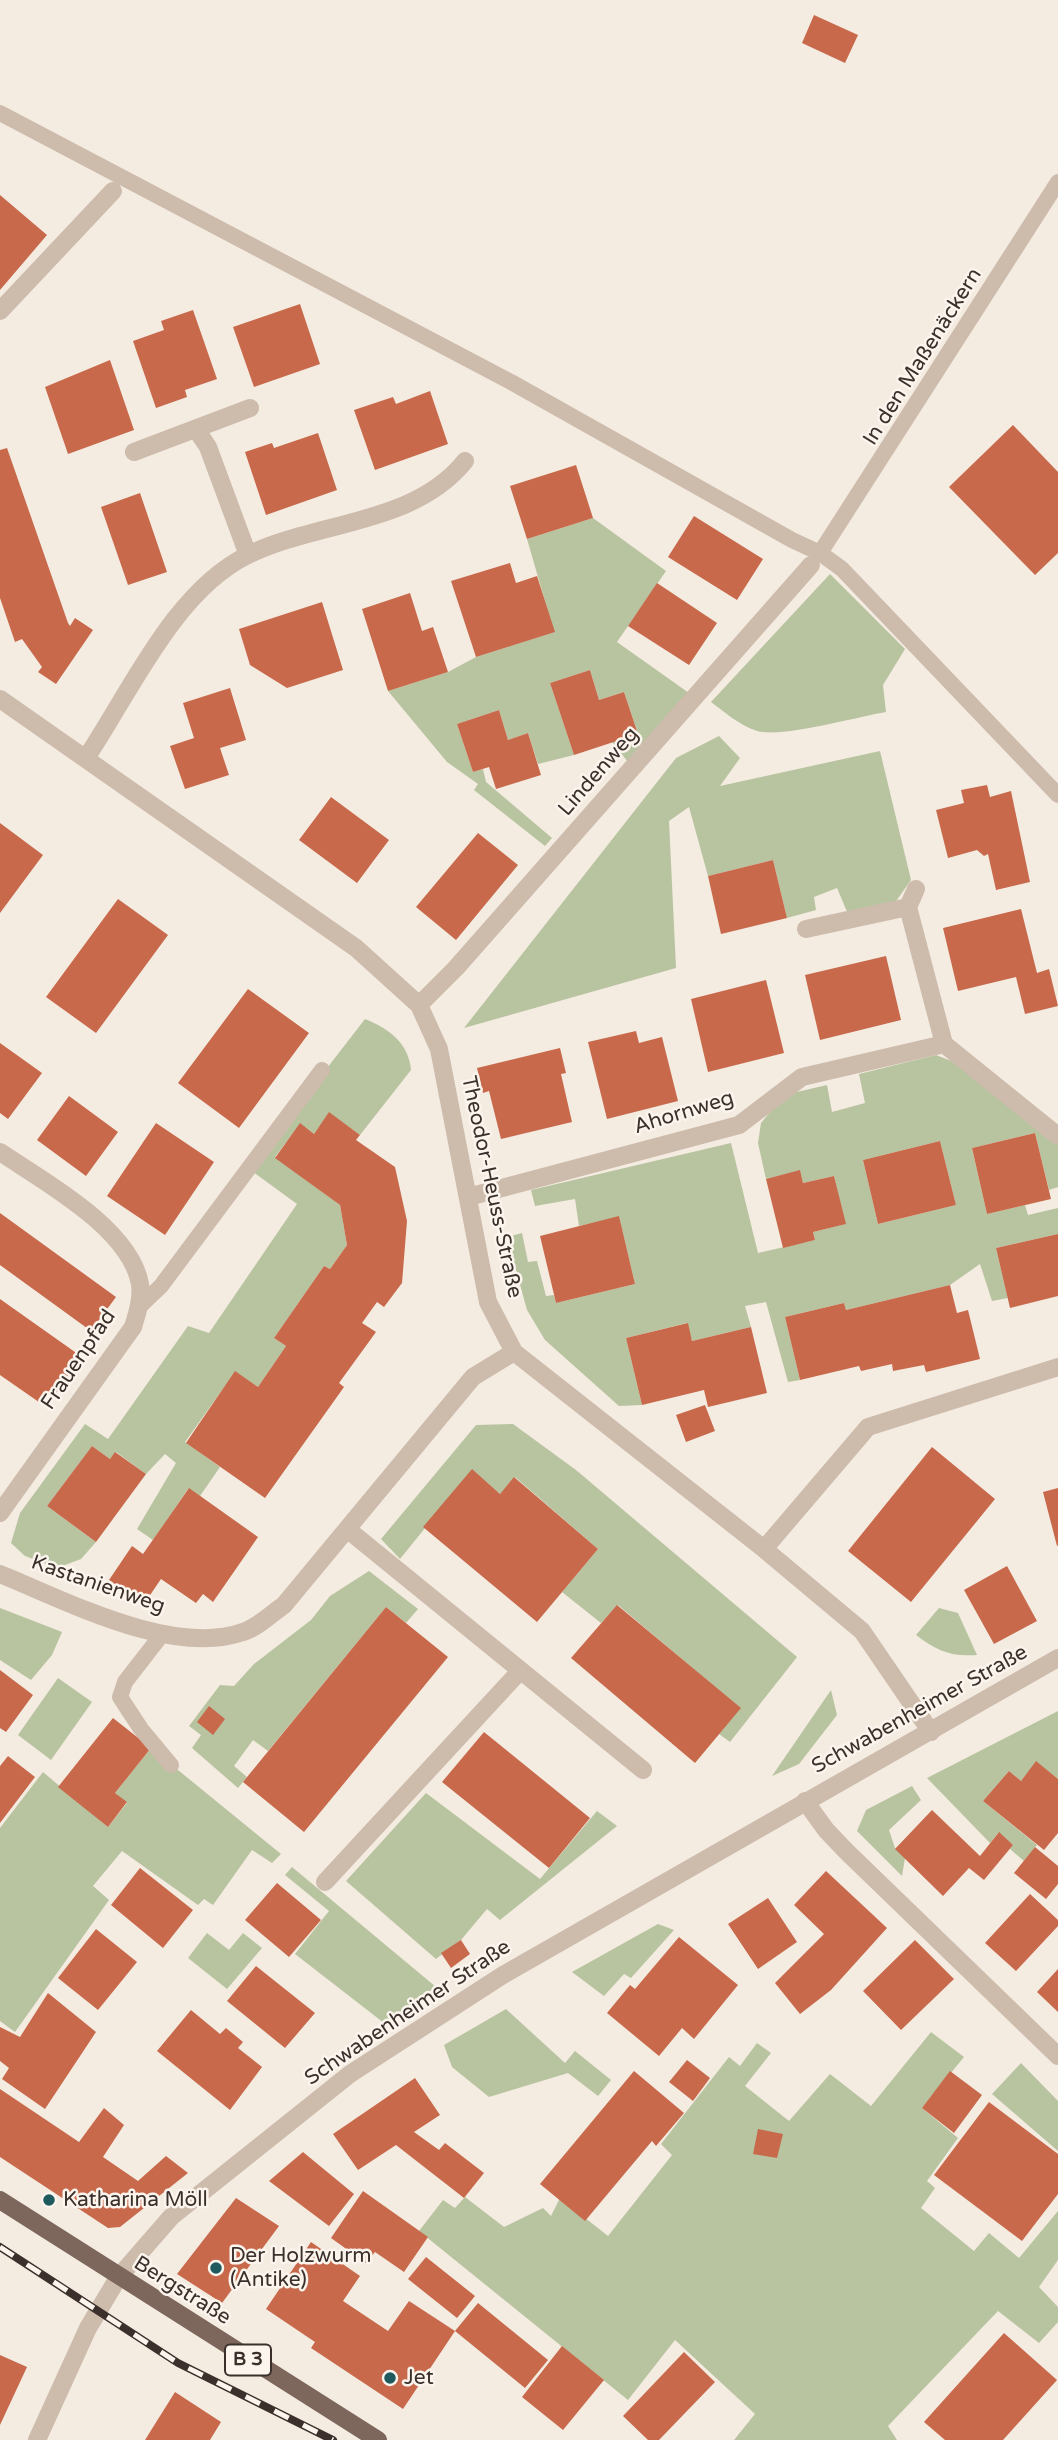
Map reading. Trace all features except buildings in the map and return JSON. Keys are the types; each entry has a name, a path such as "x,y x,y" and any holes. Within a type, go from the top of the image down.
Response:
{"main road":[{"name":"Bergstraße","path":"0,2200 118,2278 378,2440"}],"street":[{"path":"0,311 113,191"},
{"path":"134,452 250,408"},
{"path":"196,429 208,447 247,555"},
{"path":"86,758 167,630 218,575 247,555 421,499 450,480 465,461"},
{"name":"Lindenweg","path":"419,1005 456,968 815,559"},
{"name":"Theodor-Heuss-Straße","path":"0,699 356,948 419,1005 439,1049 488,1301 514,1352 764,1549 862,1630 931,1732"},
{"path":"916,889 908,906 944,1044 1058,1136"},
{"path":"806,929 908,906"},
{"name":"Ahornweg","path":"468,1198 739,1125 802,1077 944,1044"},
{"name":"Frauenpfad","path":"0,1152 89,1212 111,1234 139,1284 139,1307 133,1327 0,1513"},
{"name":"Kastanienweg","path":"0,1574 72,1604 163,1633 207,1640 245,1632 284,1605 473,1377 514,1352"},
{"path":"764,1549 868,1427 1058,1367"},
{"path":"347,1529 643,1770"},
{"name":"Schwabenheimer Straße","path":"37,2440 88,2328 118,2278 171,2217 350,2074 503,1975 1058,1658"},
{"path":"325,1881 520,1671"},
{"name":"Schwabenheimer Straße","path":"805,1801 839,1844 1058,2056"}],"lane":[{"path":"0,113 511,382 792,540 815,559 842,569 1058,795"},
{"name":"In den Maßenäckern","path":"815,559 1058,182"},
{"path":"139,1307 161,1286 322,1070"},
{"path":"163,1633 125,1682 120,1697 141,1729 171,1765"}],"green space":[{"path":"593,518 666,571 617,642 689,693 628,762 612,742 638,734 624,692 599,700 590,670 550,683 574,755 538,764 528,733 508,740 499,710 457,724 473,772 483,769 486,782 552,838 545,846 474,790 478,784 447,762 388,691 448,672 476,657 554,632 527,539"},
{"path":"830,574 905,649 883,685 886,712 784,732 769,732 757,731 744,725 711,702"},
{"path":"719,736 740,758 720,786 880,751 911,880 894,904 848,914 837,888 814,897 816,910 787,918 773,860 708,876 689,807 669,821 676,968 464,1028 676,758"},
{"path":"365,1019 382,1027 402,1044 411,1070 360,1135 329,1113 314,1134 300,1124 275,1157 340,1205 347,1245 330,1269 324,1266 274,1338 286,1346 258,1387 235,1372 185,1442 220,1467 200,1496 188,1489 153,1540 137,1529 176,1463 165,1454 146,1474 116,1452 110,1459 92,1446 47,1506 96,1542 81,1559 57,1568 25,1556 11,1543 20,1513 85,1424 108,1439 188,1326 209,1333 297,1204 249,1169"},
{"path":"936,1055 964,1066 1058,1143 1058,1187 1049,1190 1035,1133 972,1148 987,1214 1025,1205 1028,1215 1058,1208 1058,1234 996,1248 1008,1298 992,1301 980,1264 950,1285 846,1310 844,1303 785,1317 800,1380 788,1382 766,1302 745,1306 751,1327 692,1341 687,1323 626,1338 642,1405 619,1406 545,1340 527,1310 507,1237 522,1233 528,1262 537,1261 546,1296 554,1295 556,1303 635,1284 619,1217 579,1226 575,1199 535,1206 531,1190 731,1143 758,1253 815,1240 813,1232 845,1224 834,1176 803,1183 800,1171 766,1179 758,1143 761,1123 784,1095 827,1085 832,1112 865,1103 859,1074","holes":["940,1141 956,1205 878,1224 863,1160"]},
{"path":"513,1424 576,1470 797,1657 730,1742 719,1734 740,1708 618,1605 601,1623 562,1592 598,1549 515,1477 500,1494 472,1470 400,1559 381,1539 476,1425"},
{"path":"369,1571 418,1609 406,1623 386,1607 268,1751 253,1740 234,1766 247,1777 238,1788 192,1748 201,1735 189,1726 220,1685 234,1686 254,1664 311,1620 330,1596"},
{"path":"0,1608 62,1632 52,1655 31,1680 0,1660"},
{"path":"939,1608 958,1613 977,1655 945,1652 916,1635"},
{"path":"58,1678 92,1702 51,1760 18,1735"},
{"path":"831,1690 837,1715 799,1764 772,1776"},
{"path":"1058,1711 1058,1779 1036,1762 1021,1781 1009,1771 983,1801 1037,1845 1024,1861 1010,1849 1013,1845 998,1833 990,1843 927,1778"},
{"path":"151,1748 281,1854 272,1863 252,1850 213,1905 204,1899 198,1905 122,1851 93,1886 109,1900 15,2032 0,2021 0,1828 43,1772 108,1827 127,1803 115,1793"},
{"path":"912,1786 921,1800 889,1830 895,1848 905,1858 902,1876 857,1831 866,1810"},
{"path":"426,1793 540,1879 597,1811 617,1826 500,1920 487,1909 461,1940 436,1959 346,1881"},
{"path":"292,1867 436,1987 384,2023 295,1954 329,1911 285,1875"},
{"path":"658,1924 674,1930 631,1978 624,1974 604,1996 572,1972"},
{"path":"207,1933 229,1950 243,1933 262,1948 227,1989 188,1958"},
{"path":"506,2009 565,2063 575,2051 611,2080 598,2096 568,2073 489,2097 452,2067 444,2045"},
{"path":"931,2032 964,2057 922,2108 958,2138 927,2181 935,2188 921,2208 974,2251 989,2233 1019,2258 1058,2211 1058,2260 1039,2287 1058,2307 1058,2322 1039,2343 998,2311 888,2426 897,2440 734,2440 755,2414 675,2340 628,2400 419,2231 443,2200 455,2208 465,2197 504,2227 543,2208 551,2216 560,2198 608,2236 672,2155 661,2144 729,2057 740,2066 757,2043 771,2053 745,2086 789,2121 830,2074 871,2106"},
{"path":"1021,2063 1058,2101 1058,2151 992,2094"}],"railway":[{"path":"0,2247 178,2363 333,2440"}],"place":[{"name":"Katharina Möll","path":"49,2200"},
{"name":"Der Holzwurm (Antike)","path":"216,2268"},
{"name":"Jet","path":"390,2378"}]}
